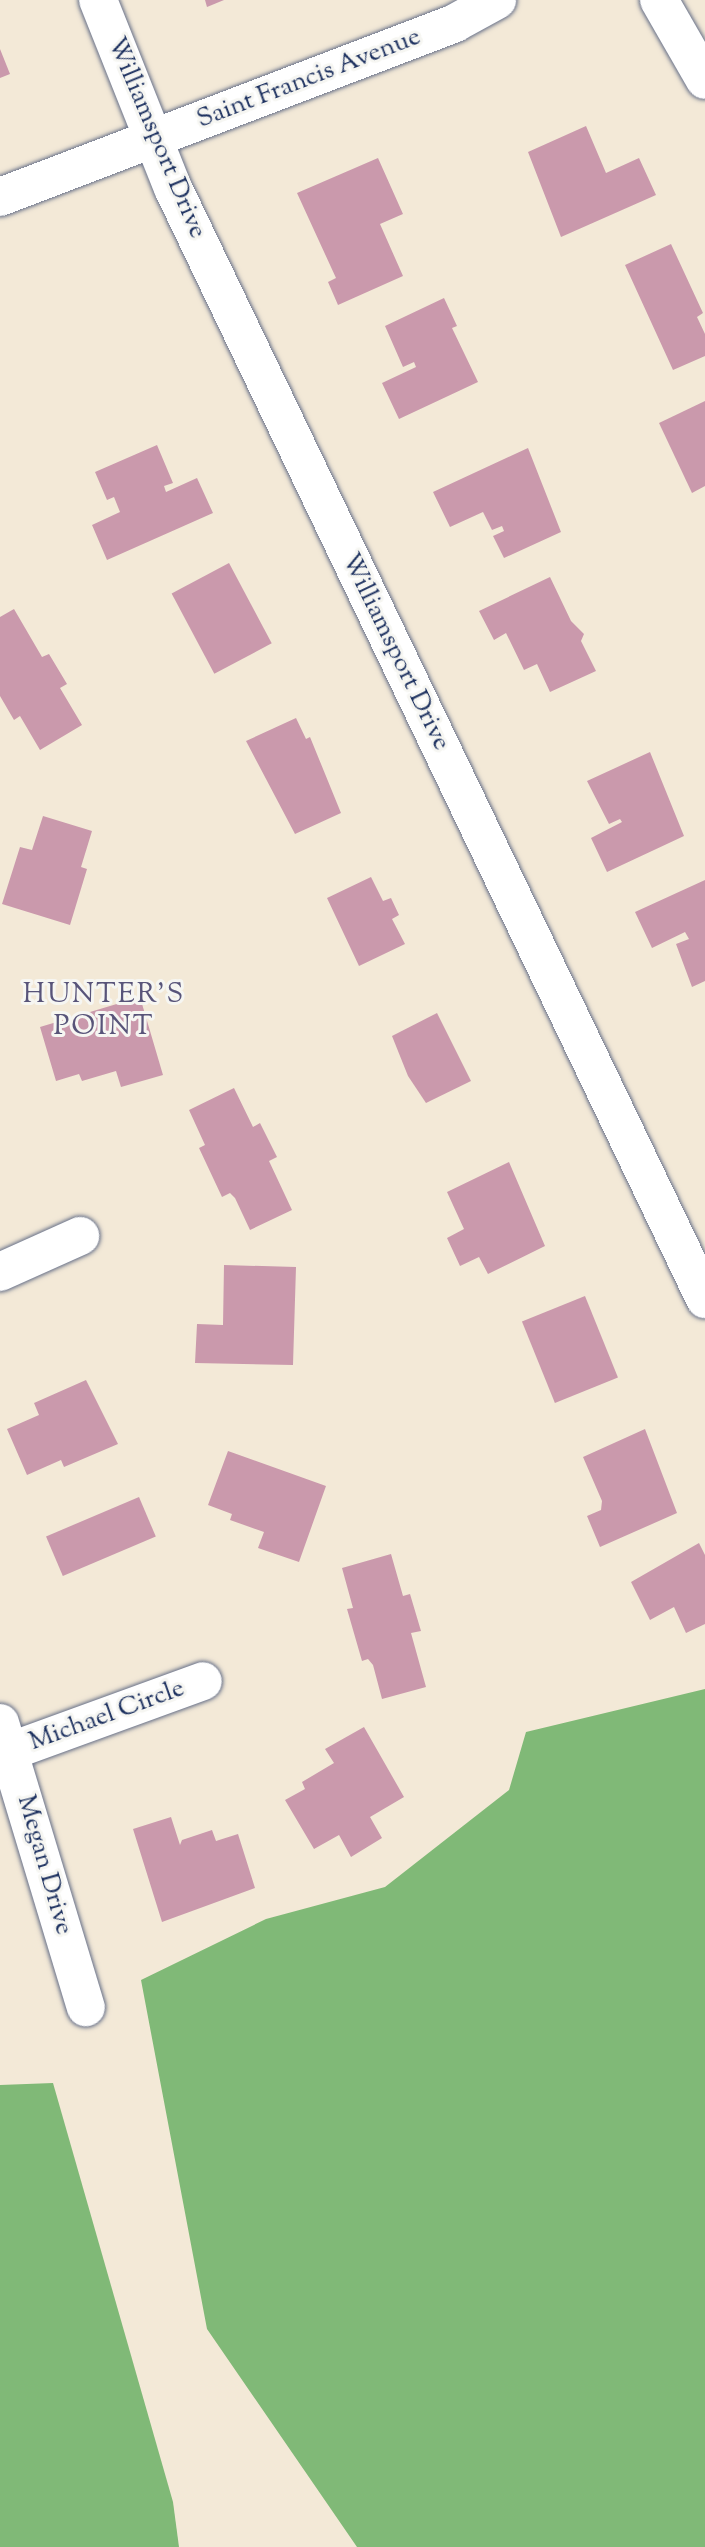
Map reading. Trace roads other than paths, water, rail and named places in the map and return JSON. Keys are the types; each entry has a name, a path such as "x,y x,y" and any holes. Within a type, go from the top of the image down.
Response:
{"street":[{"name":"Williamsport Drive","path":"98,0 152,140 705,1298"},
{"name":"Saint Francis Avenue","path":"0,197 455,23 497,0"},
{"path":"659,0 705,80"},
{"path":"0,1272 80,1236"},
{"name":"Michael Circle","path":"6,1737 203,1681"},
{"name":"Megan Drive","path":"6,1737 86,2007"}],"district":[{"name":"HUNTER'S POINT","path":"104,1011"}]}
